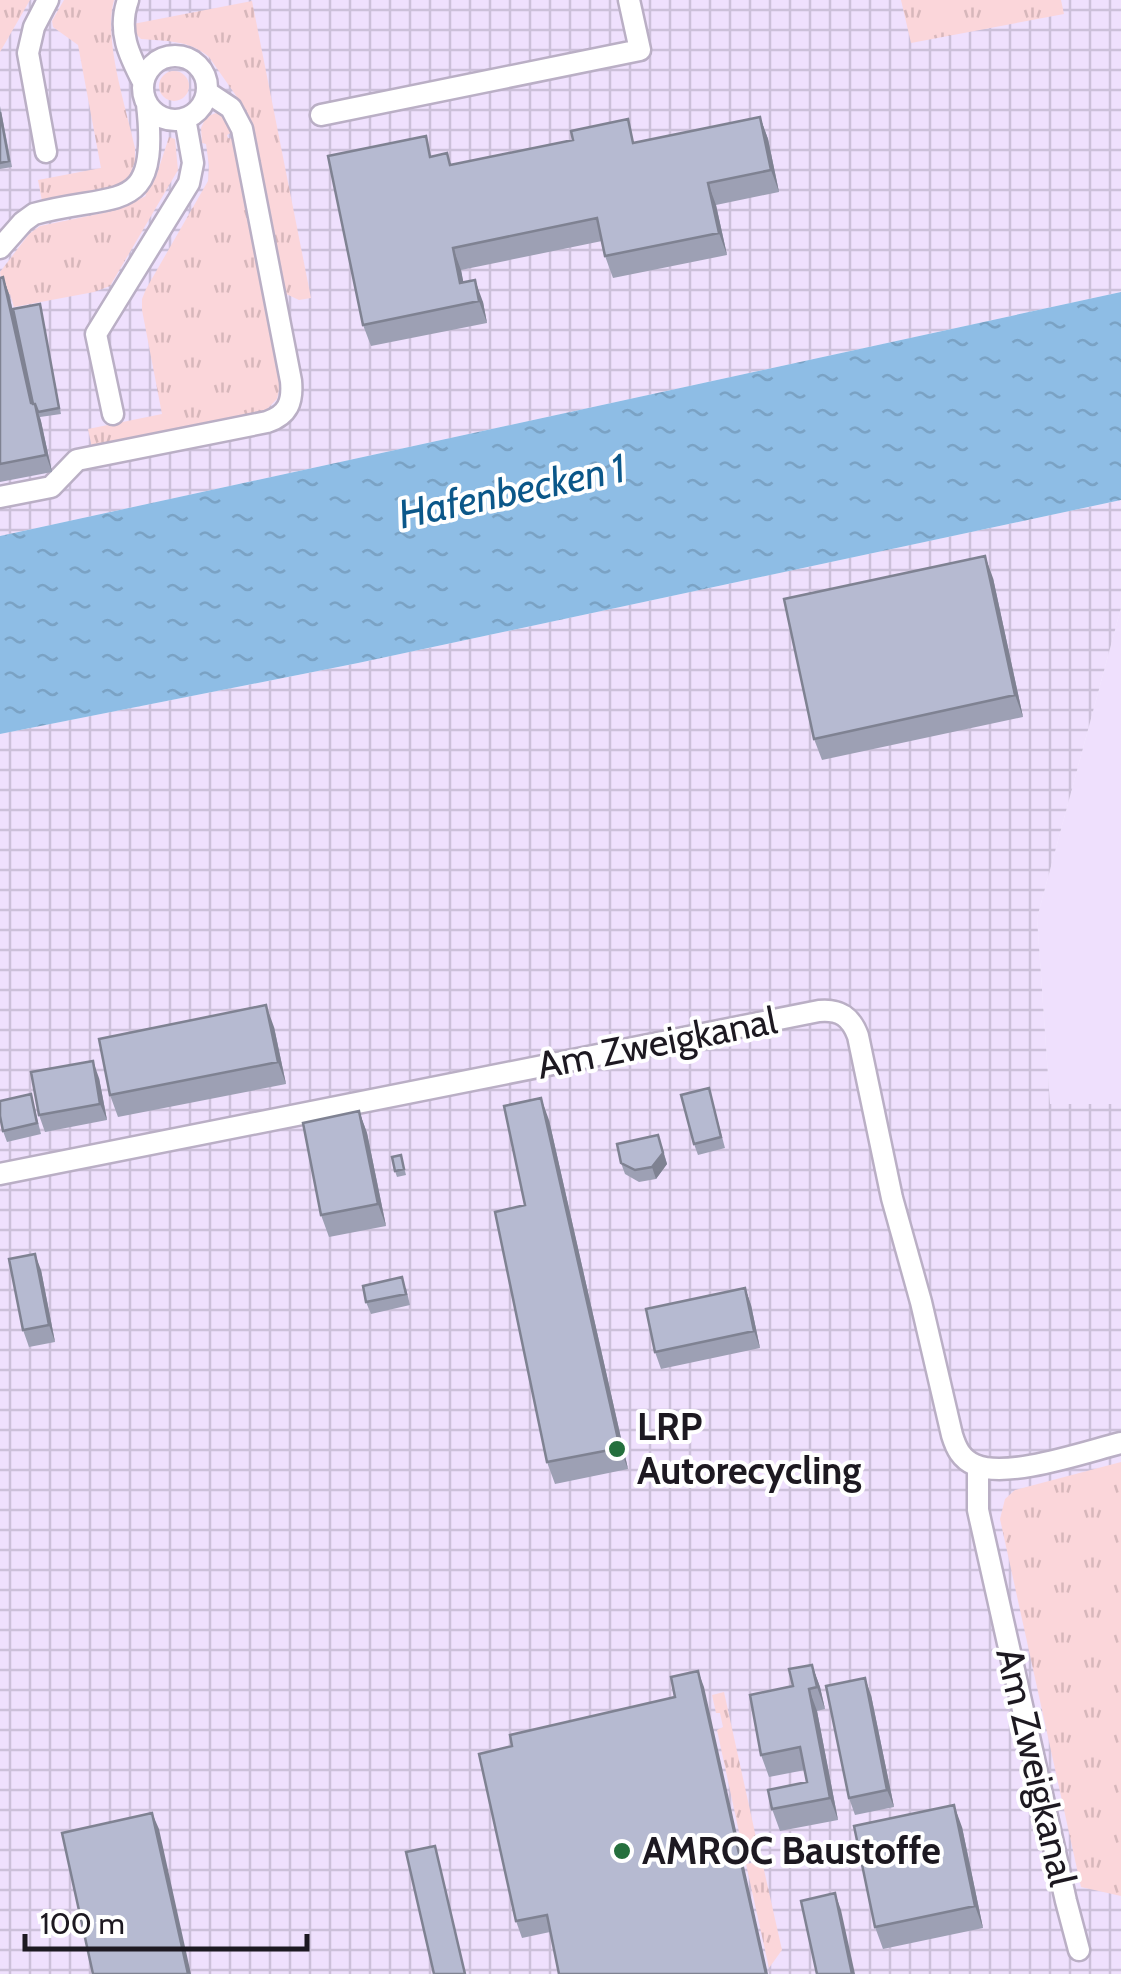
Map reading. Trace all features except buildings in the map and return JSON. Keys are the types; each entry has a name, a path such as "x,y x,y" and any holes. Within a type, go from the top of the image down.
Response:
{"street":[{"path":"46,152 28,48 48,0"},
{"path":"0,248 34,214 116,198 135,189 145,173 150,154 147,104 143,82 124,39 122,19 128,0"},
{"path":"321,114 640,50 629,0"},
{"path":"143,82 154,63 169,56 189,59 201,68 207,82 204,102 186,118 164,118 147,104"},
{"path":"0,497 51,486 77,460 266,422 281,416 290,405 291,381 242,129 231,108 207,92"},
{"path":"113,414 96,334 189,184 193,162 186,118"},
{"name":"Am Zweigkanal","path":"0,1174 819,1011 836,1011 850,1019 858,1036 892,1198 955,1446 978,1466 978,1510 1079,1950"},
{"path":"978,1466 1018,1468 1121,1443"}],"shaded area":[{"path":"0,0 1121,0 1121,292 0,536"},
{"path":"1121,500 1121,608 1037,918 1050,1104 1121,1104 1121,1974 0,1974 0,734 358,663"},
{"path":"1121,608 1121,1104 1050,1104 1037,918"}],"green space":[{"path":"0,0 30,0 0,52"},
{"path":"64,0 114,0 113,53 135,162 131,176 113,187 42,201 38,180 101,168 78,45 53,27 52,21"},
{"path":"901,0 1061,0 1064,14 911,43"},
{"path":"252,1 311,298 299,300 284,293 246,110 202,51 177,42 141,39 134,32 133,24"},
{"path":"174,71 185,75 189,86 185,97 174,101 163,97 159,86 163,75"},
{"path":"216,113 227,120 232,132 227,135 233,139 281,381 277,399 263,413 92,448 88,429 162,414 142,299 208,181 201,128 206,117"},
{"path":"169,137 175,139 178,170 110,286 14,307 10,294 3,294 0,272 29,234 40,226 117,210 146,196"},
{"path":"1121,1462 1121,1896 1081,1887 1000,1519 1005,1499 1015,1490"},
{"path":"724,1692 759,1851 744,1855 717,1730 723,1727 712,1695"},
{"path":"762,1861 782,1950 769,1968 746,1864"}],"water":[{"name":"Hafenbecken 1","path":"1121,292 1121,500 358,663 0,734 0,536"}],"place":[{"name":"LRP Autorecycling","path":"617,1449"},
{"name":"AMROC Baustoffe","path":"622,1851"}]}
